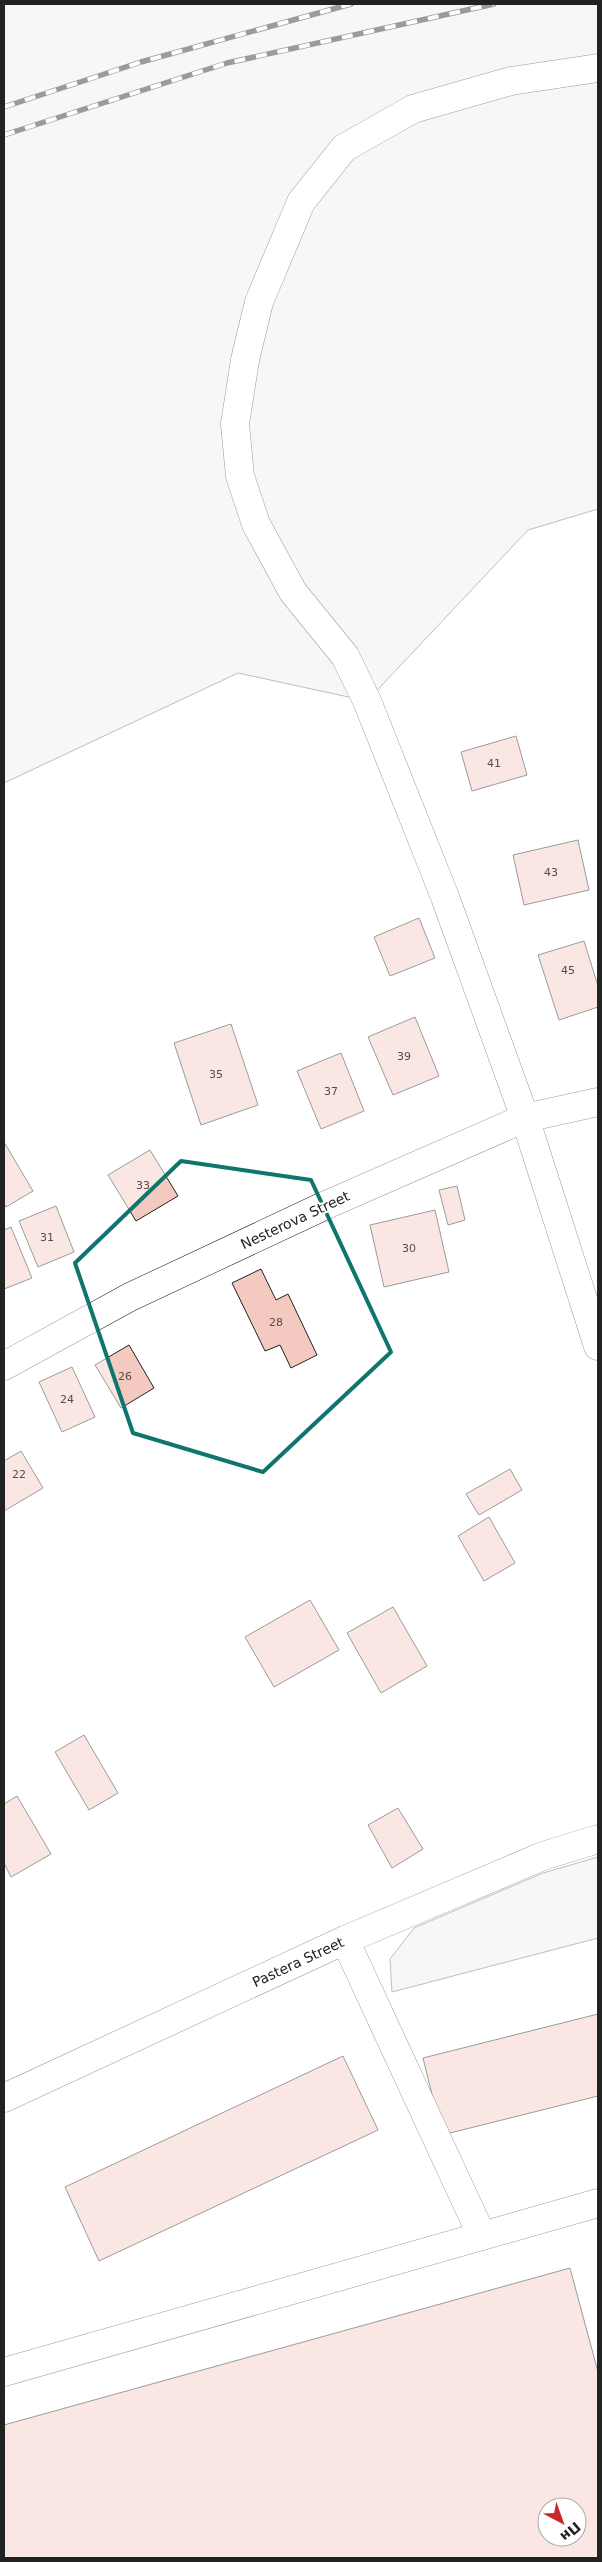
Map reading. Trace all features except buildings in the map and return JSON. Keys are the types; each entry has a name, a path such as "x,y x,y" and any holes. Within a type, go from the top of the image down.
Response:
{"street":[{"path":"598,68 511,81 413,109 344,148 301,202 259,302 245,360 235,424 240,476 256,524 293,592 345,656 367,701 445,897 524,1118 598,1346"},
{"name":"Nesterova Street","path":"4,1366 130,1296 326,1205 524,1118 598,1102"},
{"name":"Pastera Street","path":"4,2098 345,1940 543,1856 598,1839"},
{"path":"345,1940 482,2236"},
{"path":"4,2372 598,2203"}],"highlighted area":[{"path":"181,1161 311,1180 391,1352 263,1472 133,1433 75,1263"}],"shaded area":[{"path":"4,4 598,4 598,509 528,530 367,701 238,673 4,783"},
{"path":"598,1857 598,1938 392,1992 390,1959 414,1928 543,1873"}],"railway":[{"path":"4,107 141,62 351,4"},
{"path":"4,135 227,63 494,4"}]}
